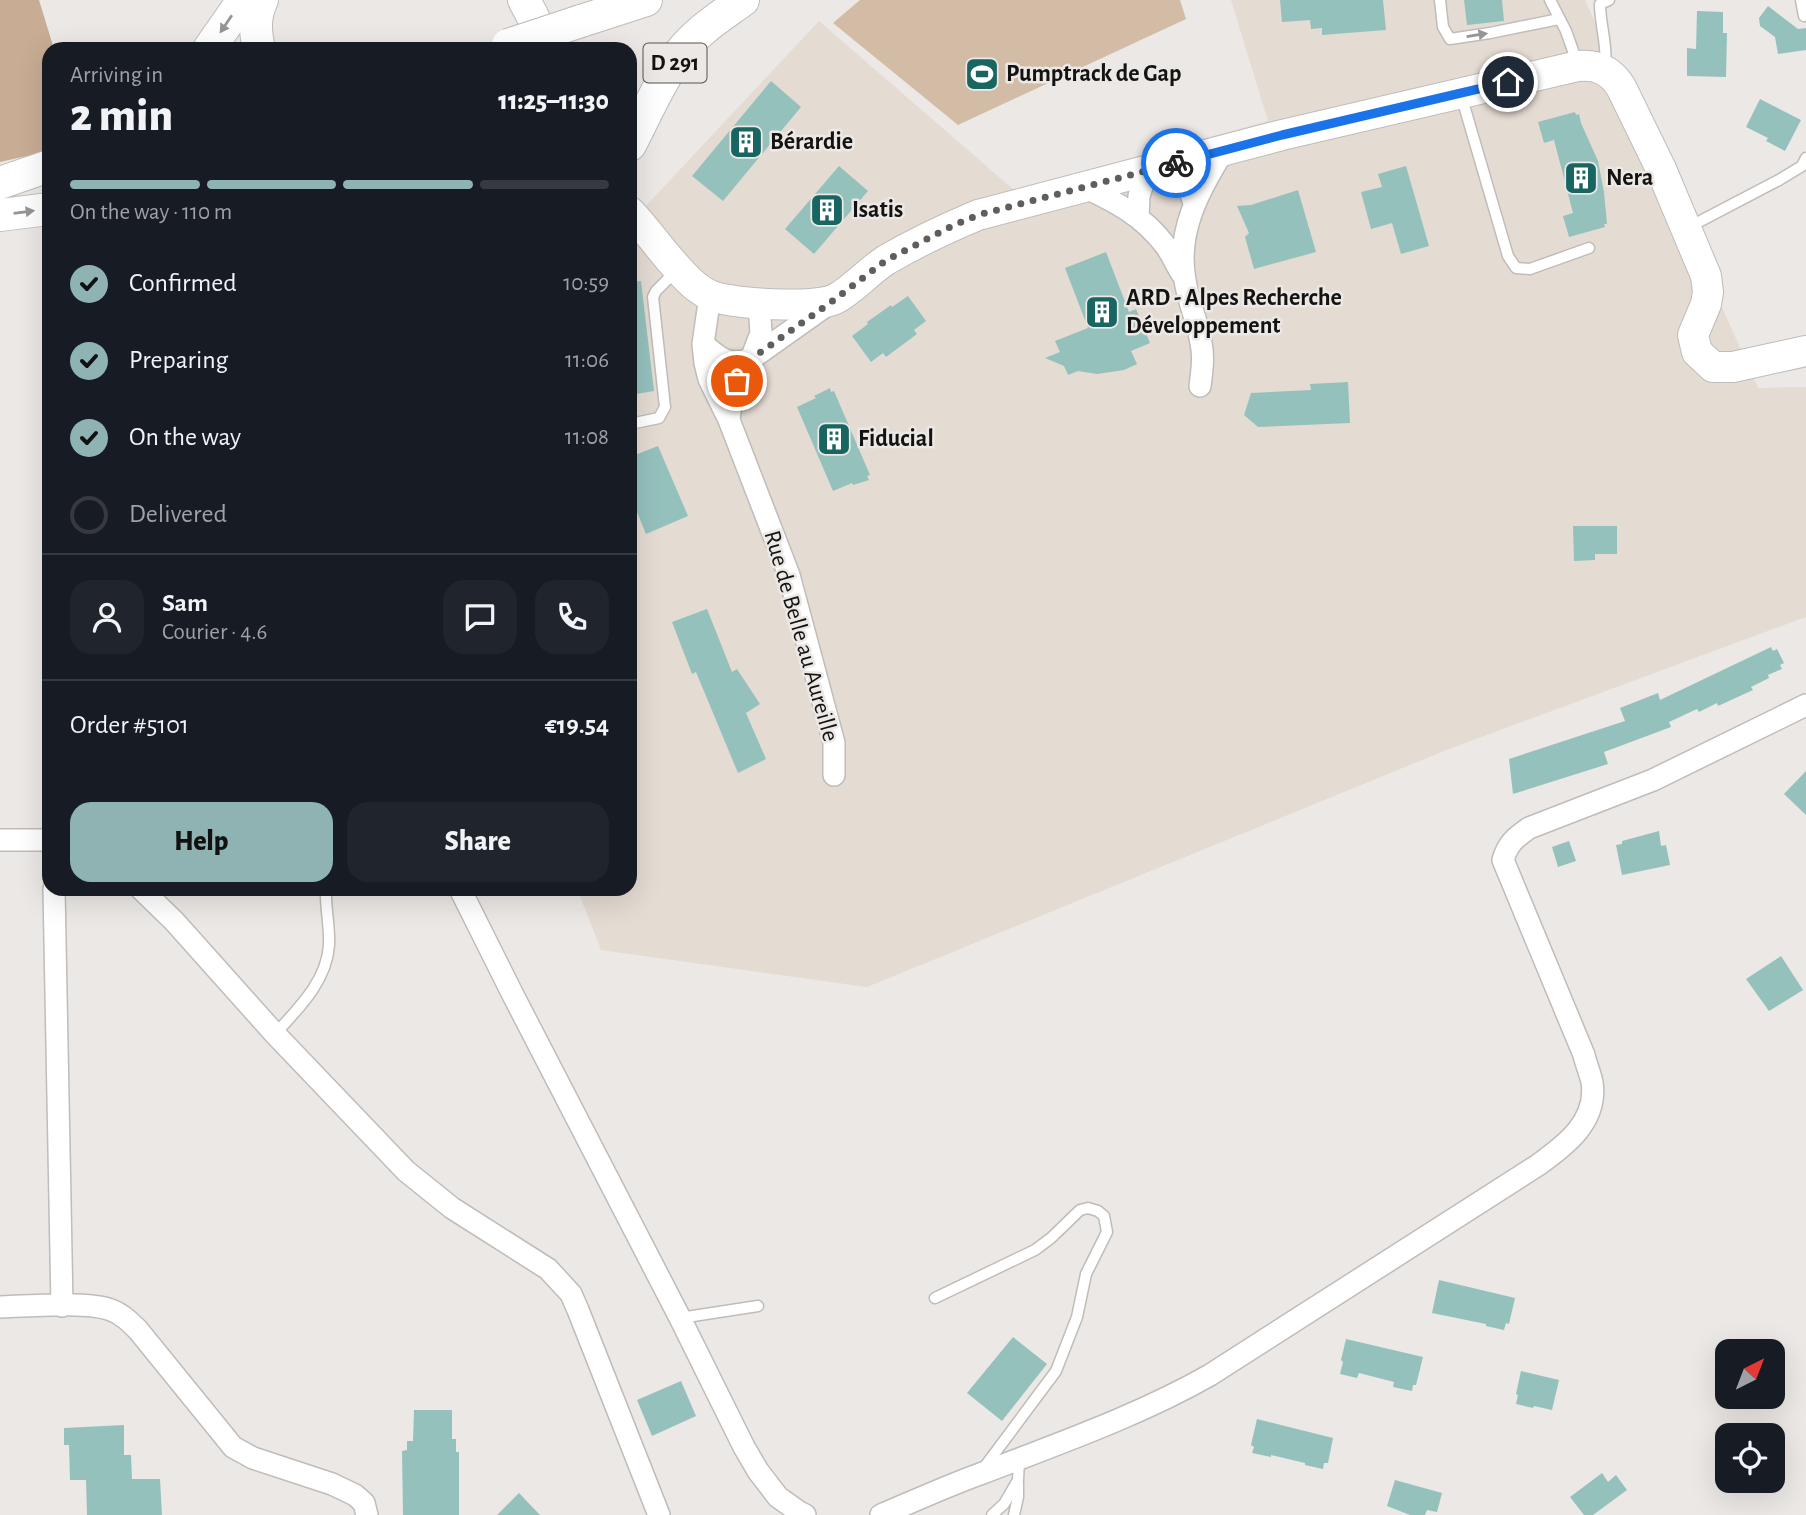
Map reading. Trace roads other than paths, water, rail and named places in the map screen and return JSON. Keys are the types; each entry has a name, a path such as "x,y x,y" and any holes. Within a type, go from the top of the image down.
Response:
{"main road":[{"path":"214,42 245,0"},
{"path":"258,42 255,33 256,14 262,0"},
{"path":"517,42 646,0"},
{"name":"D 291","path":"637,131 680,53 698,34 743,0"},
{"path":"531,6 543,42"},
{"path":"0,183 42,168"},
{"path":"0,193 42,183"},
{"path":"0,215 42,210"}],"street":[{"path":"703,344 728,362 740,363 751,359 885,261 978,215 1224,150 1461,93 1592,68 1615,77 1621,87 1687,228 1706,276 1706,304 1693,335 1697,352 1713,367 1733,367 1806,351"},
{"path":"1184,279 1183,243 1193,209 1205,180 1224,150"},
{"path":"1180,162 1193,209"},
{"path":"1144,222 1139,196 1147,171"},
{"path":"1084,187 1115,201 1144,222 1166,246 1184,279 1201,342 1203,362 1200,386"},
{"path":"1144,222 1171,229 1193,209"},
{"path":"639,221 678,269 710,296 731,301 796,305 834,300"},
{"name":"Rue de Belle au Aureille","path":"710,296 703,344 709,379 729,420 789,575 834,743 834,775"},
{"path":"729,420 734,388 751,359 761,333 759,303"},
{"path":"881,1515 980,1474 1019,1470 1184,1390 1538,1165 1573,1139 1590,1109 1592,1082 1584,1055 1503,860 1507,848 1530,828 1653,780 1806,705"},
{"path":"0,840 42,840"},
{"path":"54,896 62,1306"},
{"path":"148,896 275,1034 407,1171 452,1208 548,1269 564,1285 578,1310 659,1515"},
{"path":"464,896 744,1447 778,1497 805,1515"},
{"path":"0,1307 62,1306 104,1308 113,1311 138,1330 233,1447 253,1458 355,1494 364,1503 367,1515"}],"lane":[{"path":"1440,0 1443,27 1450,39 1559,19"},
{"path":"1550,0 1566,31 1592,68 1607,53 1600,21 1600,4 1609,0"},
{"path":"1801,0 1804,16"},
{"path":"1461,93 1508,256 1516,268 1530,270 1590,248"},
{"path":"1687,228 1779,180 1802,166 1806,158"},
{"path":"637,423 659,418 665,407 653,297 678,269"},
{"path":"275,1034 311,992 323,969 329,944 326,896"},
{"path":"935,1298 1035,1250 1080,1210 1088,1208 1104,1216 1107,1232 1086,1275 1077,1317 1056,1371 980,1474"},
{"path":"680,1318 758,1306"},
{"path":"992,1515 1004,1504 1019,1470"},
{"path":"1014,1515 1019,1470"}],"place":[{"name":"Pumptrack de Gap","path":"982,74"},
{"name":"Bérardie","path":"746,142"},
{"name":"Nera","path":"1581,178"},
{"name":"Isatis","path":"827,210"},
{"name":"ARD - Alpes Recherche Développement","path":"1102,312"},
{"name":"Fiducial","path":"834,439"}]}
